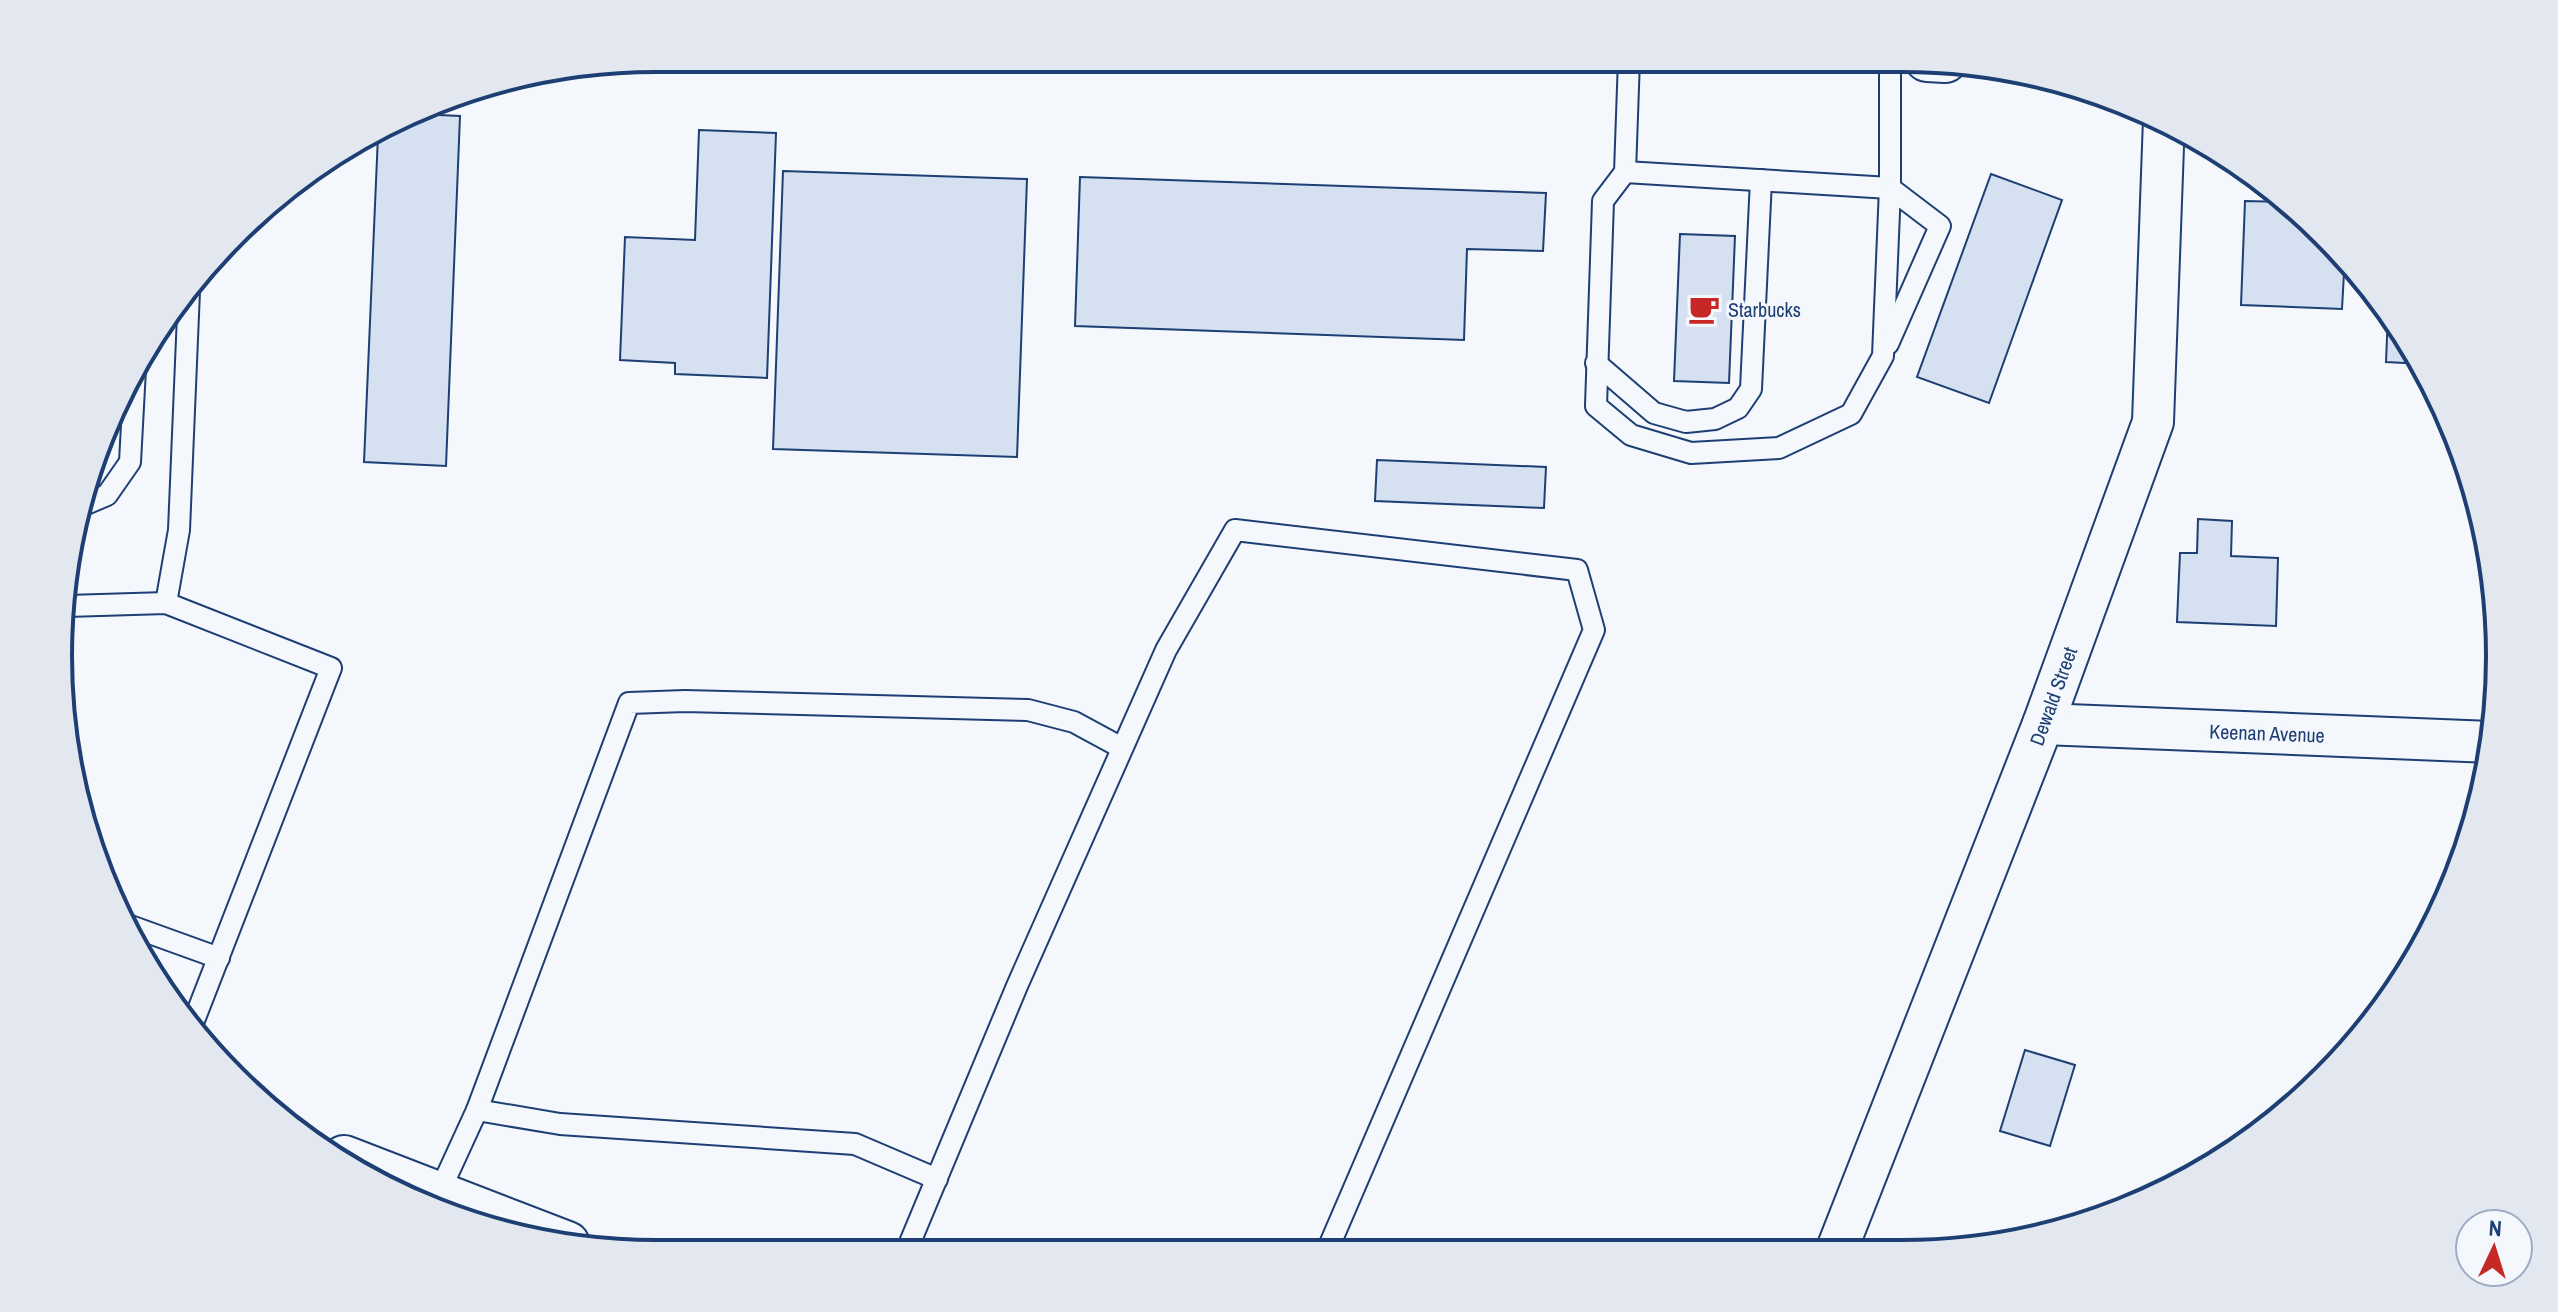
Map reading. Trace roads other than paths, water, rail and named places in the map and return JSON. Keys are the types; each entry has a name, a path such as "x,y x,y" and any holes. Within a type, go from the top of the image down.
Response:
{"street":[{"name":"Dewald Street","path":"1841,1240 2043,724 2153,422 2163,134"},
{"name":"Keenan Avenue","path":"2043,724 2479,742"},
{"path":"393,1177 500,1218"}],"lane":[{"path":"1625,172 1890,188 1940,226 1883,356 1851,414 1779,448 1691,453 1631,435 1596,406 1603,201 1625,172 1629,72"},
{"path":"1883,356 1890,188 1890,72"},
{"path":"1596,363 1654,413 1686,422 1715,419 1738,408 1751,389 1761,180"},
{"path":"166,603 179,530 188,306"},
{"path":"93,501 107,495 130,462 134,395"},
{"path":"911,1240 1017,986 1166,650 1235,530 1577,570 1594,630 1332,1240"},
{"path":"74,608 166,603 331,668 196,1016"},
{"path":"438,1195 477,1110 629,703 685,701 1028,710 1074,722 1122,748"},
{"path":"140,930 219,958"},
{"path":"477,1110 560,1124 855,1144 937,1179"}],"place":[{"name":"Starbucks","path":"1704,309"}]}
